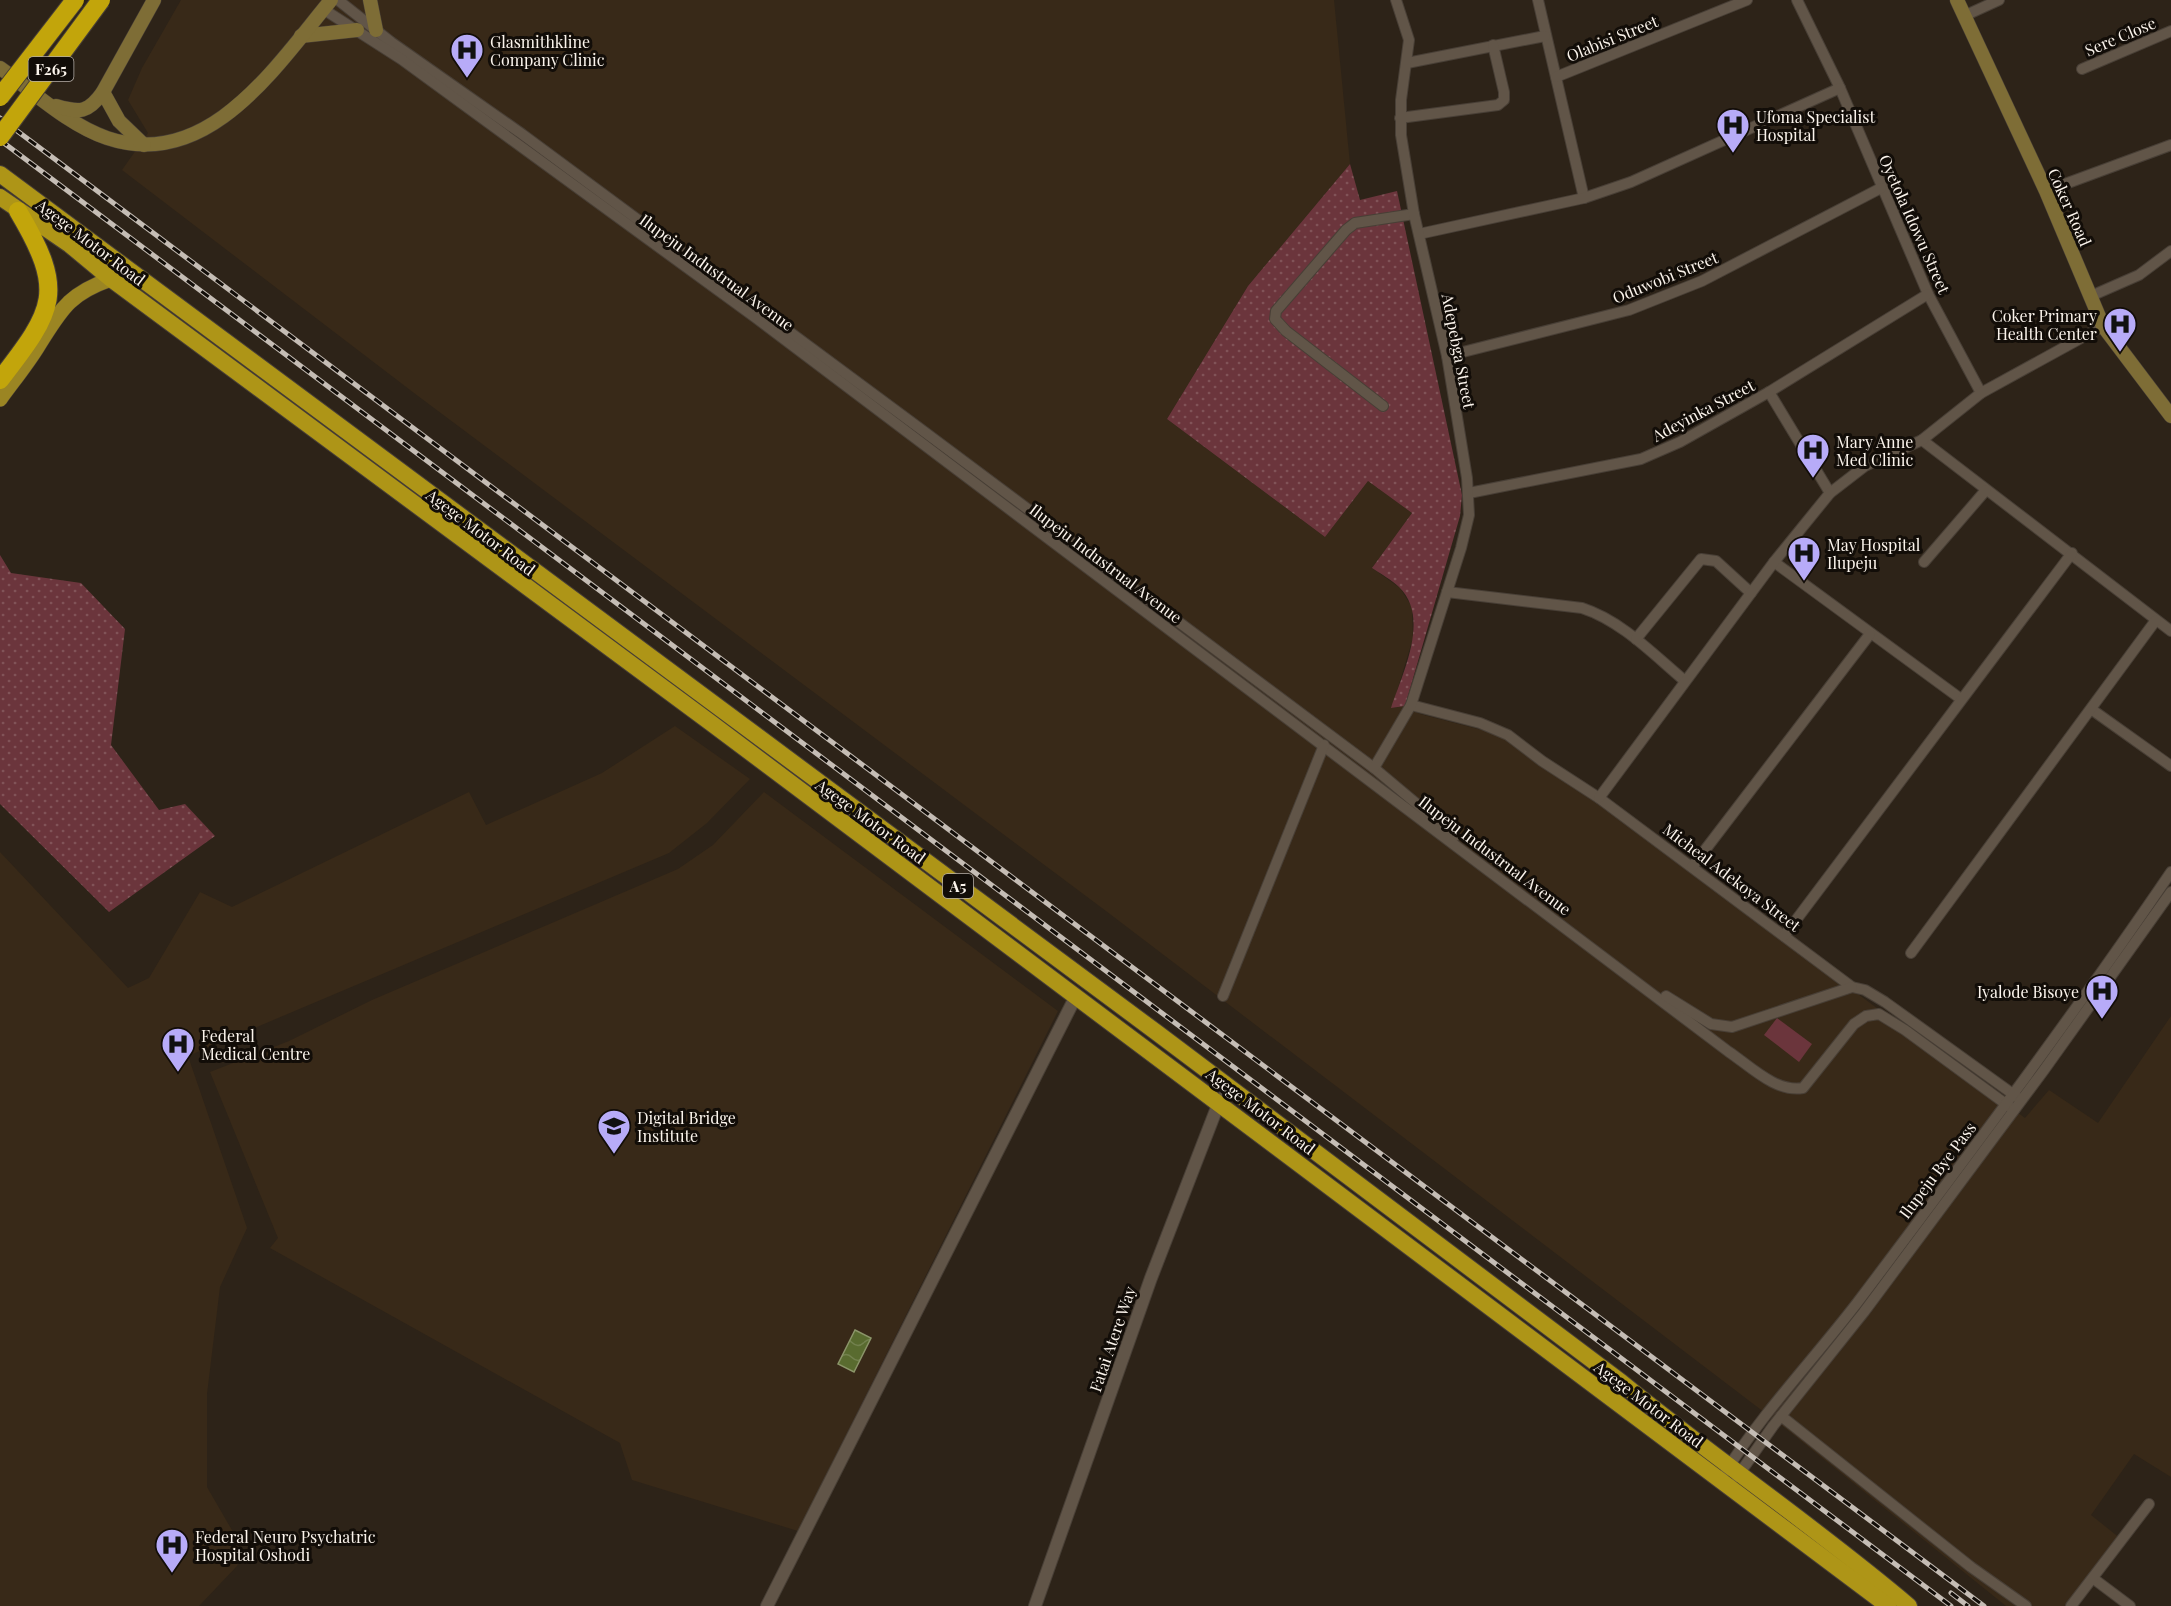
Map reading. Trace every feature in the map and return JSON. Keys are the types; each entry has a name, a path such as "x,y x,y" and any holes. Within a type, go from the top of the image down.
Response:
{"highway":[{"name":"F265","path":"0,97 75,0"},
{"name":"F265","path":"0,137 101,0"},
{"name":"Agege Motor Road","path":"0,174 294,403 1075,998 1218,1105 1909,1606"},
{"name":"Agege Motor Road","path":"0,197 70,245 111,279 294,403 1231,1088 1621,1382 1730,1476 1888,1606"},
{"path":"0,381 34,333 47,310 50,281 44,260 18,211"}],"main road":[{"path":"48,104 80,111 92,107 104,92 154,0"},
{"path":"370,0 376,30"},
{"name":"Coker Road","path":"1957,0 2046,191 2103,326 2166,399 2171,416"},
{"path":"0,68 68,118 107,138 144,145 174,140 200,131 229,114 261,85 327,5"},
{"path":"302,36 357,30"},
{"path":"104,92 119,121 144,145"},
{"path":"0,399 37,348 60,310 90,286 111,279"}],"street":[{"name":"Ilupeju Industrual Avenue","path":"338,0 391,42 532,141 1374,768 1549,909 1665,995 1711,1024 1732,1027 1852,987"},
{"name":"Adepebga Street","path":"1374,768 1411,705 1467,526 1469,493 1447,356 1414,214 1400,118 1409,40 1396,0"},
{"path":"1538,0 1584,198"},
{"name":"Olabisi Street","path":"1556,76 1747,0"},
{"name":"Oyetola Idowu Street","path":"1797,0 1840,88 1928,294 1981,393"},
{"path":"1964,16 1999,0"},
{"name":"Ilupeju Industrual Avenue","path":"327,5 357,30 437,85 756,318 1729,1052 1778,1085 1791,1090 1803,1088 1854,1024 1866,1016 1879,1014 1905,1030 2010,1107"},
{"name":"Sere Close","path":"2082,69 2171,32"},
{"path":"1407,63 1545,36"},
{"path":"1400,118 1498,105 1504,99 1504,92 1493,45"},
{"path":"1419,234 1584,198 1680,162 1840,88"},
{"path":"2046,191 2171,145"},
{"name":"Oduwobi Street","path":"1447,356 1629,310 1702,280 1881,188"},
{"path":"1383,406 1286,331 1275,319 1276,310 1307,272 1356,223 1414,214"},
{"path":"2091,296 2139,275 2171,251"},
{"name":"Adeyinka Street","path":"1469,493 1641,459 1680,442 1768,392 1928,294"},
{"path":"1599,798 1774,562 1830,493 1864,466 1922,440 1981,393 2103,326"},
{"path":"1768,392 1830,493"},
{"path":"1922,440 2171,631"},
{"path":"1924,562 1986,490"},
{"path":"1784,936 2072,553"},
{"path":"1636,639 1701,559 1716,561 1752,592"},
{"path":"1774,562 1961,699"},
{"path":"1447,592 1582,608 1599,614 1636,639 1685,681"},
{"path":"1911,953 2156,620"},
{"path":"1692,867 1870,634"},
{"name":"Micheal Adekoya Street","path":"1411,705 1480,723 1508,735 1542,761 1599,798 1852,987 1865,990 1884,1002 2016,1097"},
{"path":"2091,709 2171,766"},
{"path":"1222,996 1324,746"},
{"name":"Ilupeju Bye Pass","path":"1730,1476 1864,1312 2010,1107 2171,872"},
{"name":"Ilupeju Bye Pass","path":"2016,1097 2171,892"},
{"path":"766,1606 1075,998"},
{"name":"Fatai Atere Way","path":"1035,1606 1151,1278 1218,1105 1231,1088"},
{"name":"Ilupeju Bye Pass","path":"1730,1476 1751,1433 1856,1304 2010,1107"},
{"path":"1781,1416 1971,1567 2026,1606"},
{"path":"2072,1606 2094,1580 2149,1504"},
{"path":"2094,1580 2130,1606"}],"shaded area":[{"path":"181,0 1334,0 1350,164 1248,286 1167,419 1325,537 1368,481 1412,513 1372,568 1400,588 1412,607 1413,638 1392,708 1405,706 1420,714 1513,738 2025,1118 2049,1090 2098,1123 2171,1016 2171,1477 2134,1454 2091,1515 2126,1543 2075,1606 2006,1606 1785,1428 1106,911 418,396 122,170 148,133 128,100 142,68"},
{"path":"1350,164 1360,200 1397,191 1462,495 1460,516 1405,706 1391,708 1411,646 1413,614 1408,600 1399,587 1372,568 1412,513 1368,481 1325,537 1167,419 1248,286"},
{"path":"0,555 11,573 81,583 125,629 111,745 159,810 185,804 215,836 109,912 0,804"},
{"path":"675,726 750,779 707,823 669,853 188,1056 247,1228 220,1287 207,1394 207,1487 244,1551 237,1566 199,1606 0,1606 0,852 128,988 149,978 200,892 232,907 469,792 486,825 602,773"},
{"name":"Digital Bridge Institute","path":"764,792 1058,1011 798,1531 632,1480 620,1443 270,1248 278,1238 210,1072 289,1041 372,1000 678,869 713,845"},
{"path":"1777,1018 1812,1044 1799,1062 1764,1035"}],"water":[{"path":"855,1330 871,1338 854,1372 838,1364"}],"railway":[{"path":"0,118 1984,1606"},
{"path":"0,140 1951,1606"},
{"path":"1951,1593 1968,1606"}],"place":[{"name":"Glasmithkline Company Clinic","path":"467,79"},
{"name":"Ufoma Specialist Hospital","path":"1733,154"},
{"name":"Coker Primary Health Center","path":"2120,353"},
{"name":"Mary Anne Med Clinic","path":"1813,479"},
{"name":"May Hospital Ilupeju","path":"1804,582"},
{"name":"Iyalode Bisoye","path":"2102,1020"},
{"name":"Federal Medical Centre","path":"178,1073"},
{"name":"Digital Bridge Institute","path":"614,1155"},
{"name":"Federal Neuro Psychatric Hospital Oshodi","path":"172,1574"}]}
